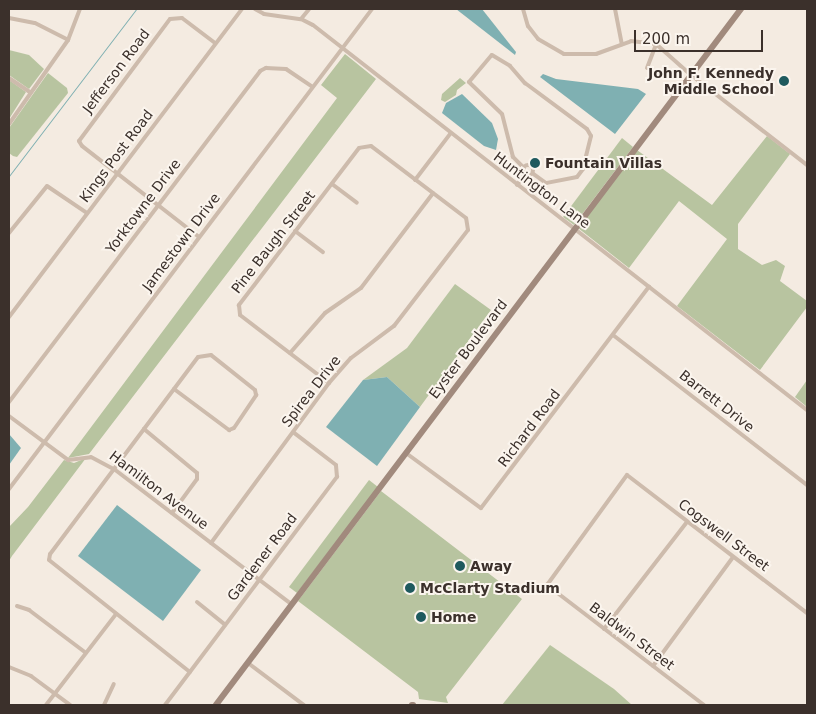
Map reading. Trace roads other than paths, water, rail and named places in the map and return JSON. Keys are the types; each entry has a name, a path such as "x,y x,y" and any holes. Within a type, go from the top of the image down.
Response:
{"street":[{"path":"9,124 68,40 80,9"},
{"name":"Kings Post Road","path":"9,317 242,9"},
{"name":"Huntington Lane","path":"255,9 264,14 301,19 807,410"},
{"path":"301,19 309,9"},
{"name":"Jamestown Drive","path":"9,489 372,9"},
{"path":"522,9 528,26 538,39 564,54 596,54 622,44 645,41 656,44 691,76 807,165"},
{"path":"615,9 622,44"},
{"name":"Eyster Boulevard","path":"216,705 741,9"},
{"path":"9,18 35,23 68,40"},
{"name":"Jefferson Road","path":"117,174 82,146 79,141 82,134 170,19 182,18 215,43"},
{"path":"647,68 656,44"},
{"path":"517,185 525,174 524,168 513,157 502,114 469,82 492,56 510,66 525,84 587,129 591,136 583,169 577,177 546,182 532,173 525,174"},
{"name":"Yorktowne Drive","path":"9,402 260,71 266,68 286,69 313,87"},
{"path":"9,78 30,92"},
{"path":"416,180 450,134"},
{"name":"Spirea Drive","path":"211,543 329,384 351,358 394,326 468,230 466,218 371,146 365,146"},
{"name":"Pine Baugh Street","path":"329,384 238,312 239,305 359,148 365,146"},
{"path":"524,168 531,166 532,173"},
{"path":"117,174 200,237"},
{"path":"332,184 357,203"},
{"path":"9,233 47,186 87,213"},
{"path":"290,353 325,313 361,288 433,193"},
{"path":"295,231 323,252"},
{"name":"Richard Road","path":"406,453 481,508 649,287"},
{"name":"Barrett Drive","path":"612,335 807,485"},
{"path":"174,388 229,430 234,428 255,400 255,390 211,355 203,355 174,388 49,560 190,672"},
{"name":"Hamilton Avenue","path":"9,416 68,460 91,457 114,469 291,604"},
{"path":"144,429 197,472 197,479 172,513"},
{"name":"Gardener Road","path":"165,705 337,477 336,465 293,432"},
{"name":"Cogswell Street","path":"547,585 627,475 807,613"},
{"path":"604,629 688,522"},
{"path":"653,666 733,557"},
{"name":"Baldwin Street","path":"547,585 704,705"},
{"path":"197,602 225,625"},
{"path":"17,606 29,610 86,653"},
{"path":"46,705 116,614"},
{"path":"248,663 304,705"},
{"path":"9,667 31,676 70,705"},
{"path":"104,705 114,684"}],"water":[{"path":"456,9 482,9 516,52 515,55"},
{"path":"543,74 556,79 638,89 646,94 615,134 540,77"},
{"path":"462,94 492,123 498,139 496,150 484,146 442,113 446,103"},
{"path":"387,377 420,407 377,466 326,427 363,380"},
{"path":"9,434 21,448 9,465"},
{"path":"117,505 201,570 163,621 78,556"}],"waterway":[{"path":"9,176 136,9"}],"place":[{"name":"John F. Kennedy Middle School","path":"784,81"},
{"name":"Fountain Villas","path":"535,163"},
{"name":"Away","path":"460,566"},
{"name":"McClarty Stadium","path":"410,588"},
{"name":"Home","path":"421,617"}]}
